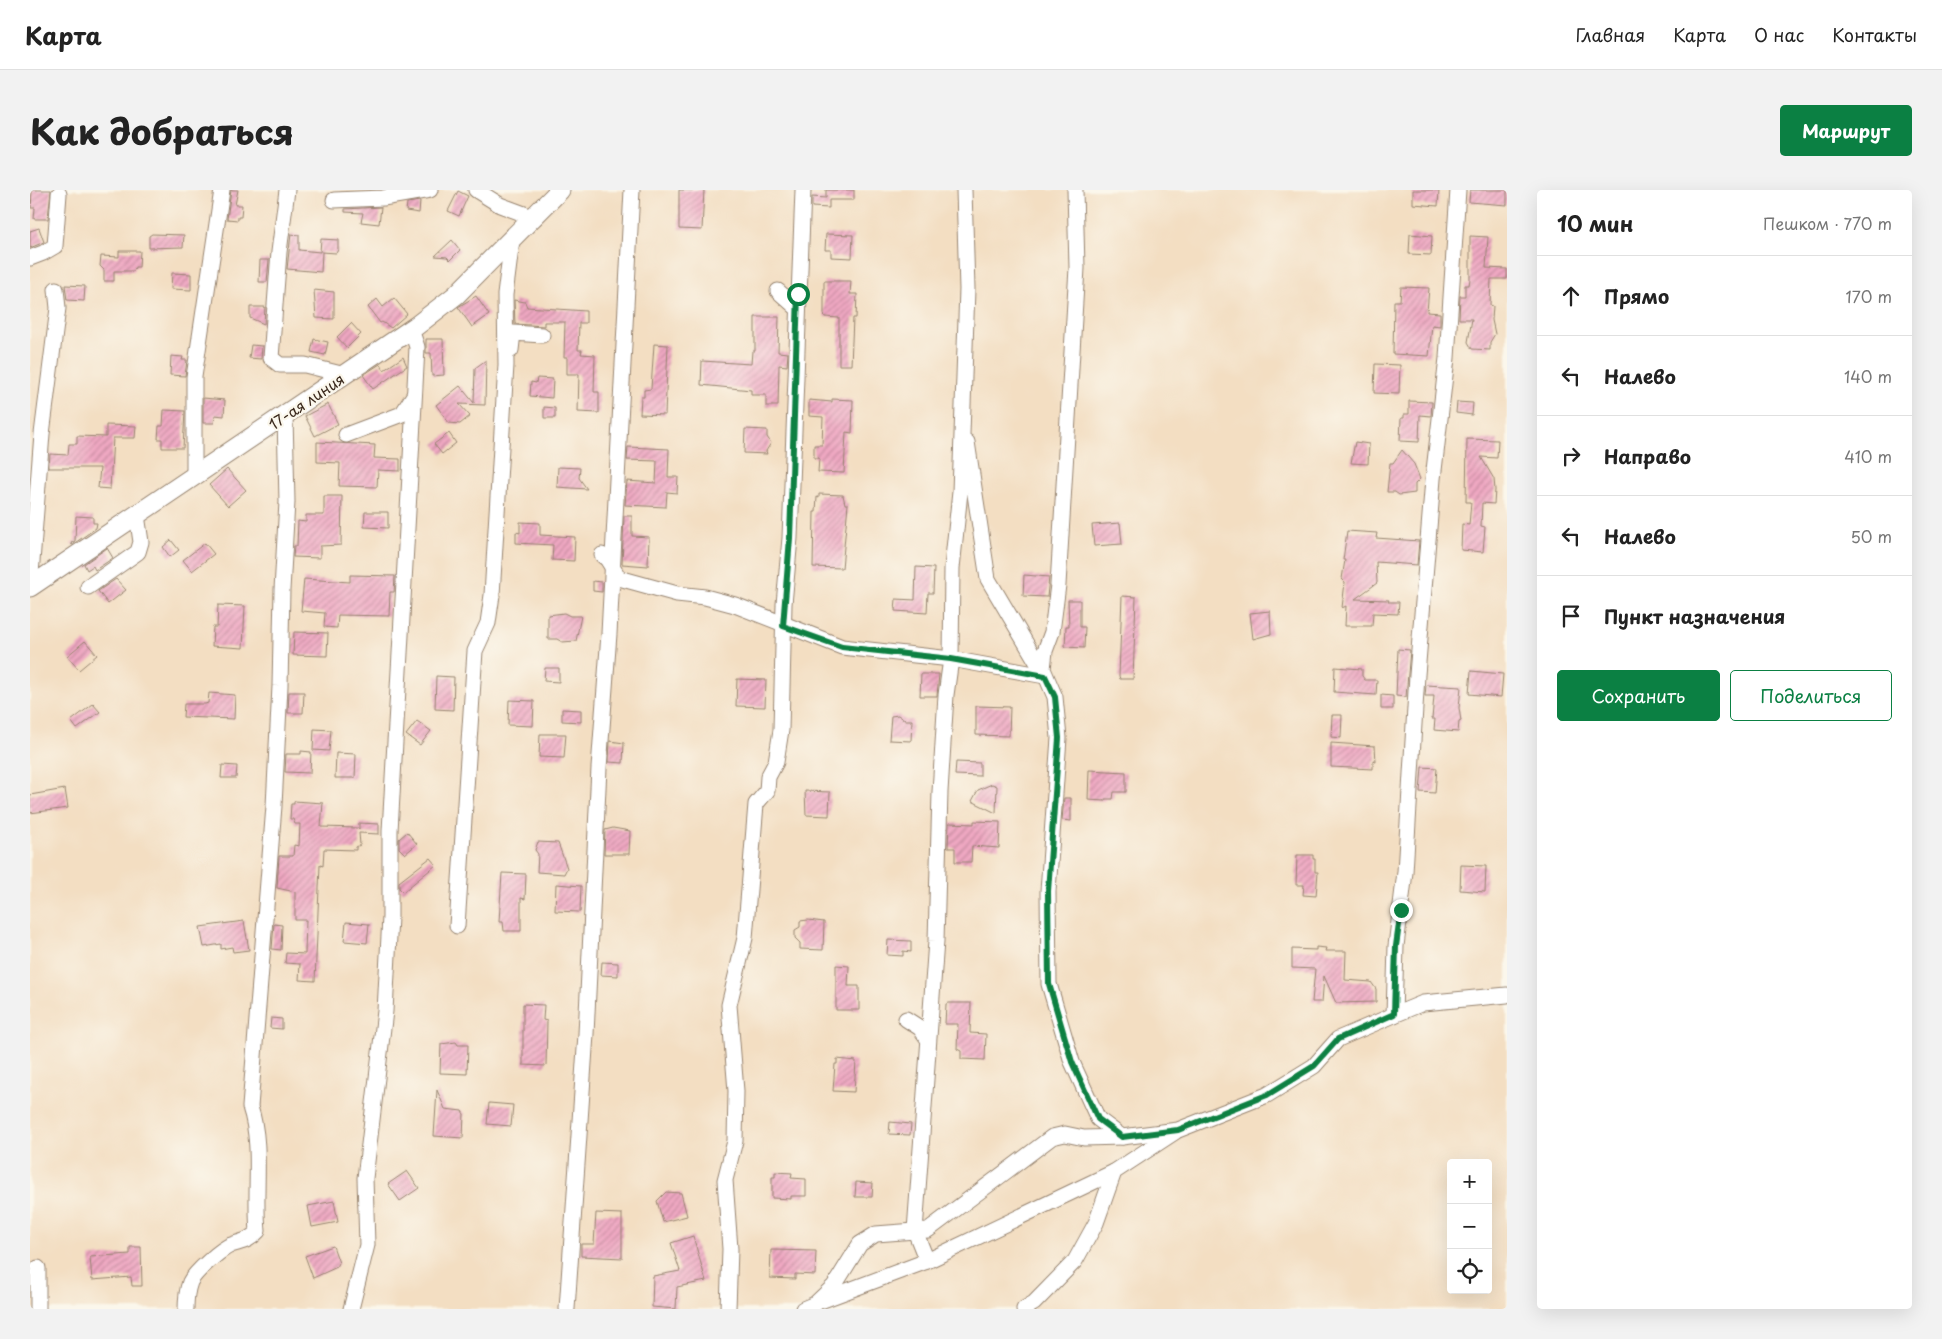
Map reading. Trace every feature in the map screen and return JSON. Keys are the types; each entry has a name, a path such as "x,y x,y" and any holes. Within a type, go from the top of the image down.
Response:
{"street":[{"path":"194,477 194,377 222,190"},
{"path":"287,190 279,252 271,358 280,365 305,365 345,375"},
{"path":"334,200 383,198 430,190"},
{"path":"476,190 500,205 535,218"},
{"name":"17-ая линия","path":"30,587 411,329 456,295 535,218 560,190"},
{"path":"568,1309 586,1034 632,190"},
{"path":"728,1309 730,1249 725,1180 735,1141 736,1091 729,1006 745,938 756,804 766,791 768,778 776,762 781,730 783,626 790,538 803,190"},
{"path":"927,1261 915,1231 936,941 940,792 946,695 951,659 952,568 960,492 967,289 964,190"},
{"path":"1045,676 1043,669 1045,651 1052,632 1058,585 1077,268 1075,190"},
{"path":"1394,1014 1396,946 1405,872 1421,628 1433,479 1447,358 1458,190"},
{"path":"30,258 42,254 55,246 59,194"},
{"path":"457,926 475,651 488,624 492,595 506,365 505,295 512,240"},
{"name":"17-ая линия","path":"30,587 42,434 58,308 56,289"},
{"path":"778,291 798,309"},
{"path":"350,1309 367,1245 365,1178 385,1011 390,917 390,831 417,347 411,329"},
{"path":"506,365 513,333 542,335"},
{"path":"346,435 402,414 415,394"},
{"path":"186,1309 190,1281 200,1270 230,1245 250,1239 258,1231 257,1144 255,1121 250,1107 274,806 287,502 285,416"},
{"path":"386,421 400,428 411,448"},
{"path":"963,421 973,466 988,579 1045,676 1055,697 1059,738 1048,891 1049,984 1072,1062 1098,1119 1122,1137"},
{"path":"88,587 138,552 141,542 137,515"},
{"path":"602,555 607,559 612,570 619,578 677,594 705,597 735,605 783,626 842,647 951,659 1045,676"},
{"path":"809,1306 927,1261 1114,1172 1178,1130 1267,1095 1314,1066 1338,1039 1394,1014 1430,1002 1507,995"},
{"path":"906,1019 920,1028 928,1039"},
{"path":"809,1306 834,1286 860,1244 876,1234 928,1230 1052,1137 1065,1134 1084,1138 1122,1137 1178,1130"},
{"path":"1024,1309 1034,1303 1075,1261 1096,1222 1114,1172"},
{"path":"38,1268 38,1309"}],"building":[{"path":"32,190 51,190 48,219 34,219 35,208 31,208"},
{"path":"231,190 238,190 235,205 242,205 241,217 238,217 238,220 227,219"},
{"path":"679,190 704,190 702,230 679,229"},
{"path":"826,190 854,190 854,200 829,200 829,208 812,207 812,197 826,198"},
{"path":"1413,190 1439,190 1438,206 1413,204"},
{"path":"1470,190 1507,190 1507,205 1469,202"},
{"path":"458,191 468,196 459,216 448,211"},
{"path":"420,201 419,213 406,211 407,203"},
{"path":"381,207 379,224 361,222 363,213 345,212 345,209"},
{"path":"39,228 44,242 30,248 30,231"},
{"path":"152,234 184,235 183,247 149,248 149,236"},
{"path":"291,234 299,235 299,250 320,252 321,239 338,240 338,250 336,253 322,252 321,272 287,269"},
{"path":"826,234 853,235 852,258 831,257 831,250 825,250"},
{"path":"1410,234 1432,236 1431,255 1409,254"},
{"path":"1470,236 1488,237 1486,268 1507,269 1507,279 1491,279 1490,305 1493,306 1492,320 1495,334 1490,342 1490,350 1472,349 1468,342 1472,319 1459,319 1460,296 1465,296 1465,285 1469,285 1470,279"},
{"path":"452,240 460,250 450,260 447,257 435,256"},
{"path":"119,251 140,251 139,267 135,267 134,271 114,271 114,281 104,281 104,270 100,266 101,256 119,257"},
{"path":"260,260 269,260 267,282 259,282"},
{"path":"172,273 191,274 191,290 171,289"},
{"path":"824,281 851,281 850,294 857,294 856,318 853,318 851,365 839,365 839,318 825,317"},
{"path":"65,285 85,286 84,301 67,300"},
{"path":"1401,287 1429,288 1427,312 1440,313 1440,326 1432,325 1429,356 1393,354 1394,301 1400,301"},
{"path":"314,290 334,292 334,319 316,318"},
{"path":"476,296 489,315 472,327 458,307"},
{"path":"394,298 407,314 391,328 382,322 380,323 368,307 377,299 383,307"},
{"path":"514,300 525,302 527,307 586,311 586,323 579,323 578,350 582,350 581,354 595,355 594,392 599,392 599,413 578,412 579,374 567,374 567,357 564,357 565,322 544,322 544,326 515,324"},
{"path":"250,307 265,307 264,324 250,318"},
{"path":"755,317 779,317 778,352 788,353 787,366 779,365 778,406 766,406 766,395 751,395 751,390 701,385 702,361 751,364 752,351 755,351"},
{"path":"351,323 361,334 347,348 337,337"},
{"path":"314,339 328,342 325,355 311,352"},
{"path":"426,339 443,339 444,375 432,376 431,353 426,353"},
{"path":"654,344 668,345 665,415 640,414 641,397 644,397 644,390 651,389"},
{"path":"251,345 262,346 261,359 249,358"},
{"path":"171,356 183,357 182,360 187,360 185,376 170,375"},
{"path":"403,357 407,366 373,389 363,375 380,364 384,370"},
{"path":"486,360 485,405 459,404 470,416 460,424 449,423 436,405 460,386 474,403 475,368"},
{"path":"1375,364 1400,365 1399,394 1374,393"},
{"path":"537,378 553,379 552,398 530,396 531,382 536,383"},
{"path":"203,398 225,400 224,416 215,415 214,423 203,423"},
{"path":"832,399 853,400 852,433 846,432 844,473 818,472 819,458 814,458 814,445 822,445 823,417 809,416 809,400 832,402"},
{"path":"1409,401 1432,402 1431,416 1420,415 1419,442 1400,441 1401,418 1404,418 1404,414 1409,414"},
{"path":"1457,402 1473,403 1472,415 1456,413"},
{"path":"328,404 338,424 315,436 305,416"},
{"path":"544,407 555,408 555,418 544,418"},
{"path":"164,410 185,411 183,448 162,448 162,439 158,439 159,426 163,426"},
{"path":"106,425 136,426 135,438 113,438 110,489 98,488 100,468 49,468 50,454 68,455 69,444 77,444 77,436 106,437"},
{"path":"745,429 767,430 767,437 771,443 766,451 767,454 744,453"},
{"path":"449,433 456,443 442,454 434,444"},
{"path":"1467,439 1498,440 1497,458 1481,457 1494,479 1495,490 1494,504 1482,503 1481,526 1485,527 1483,552 1461,550 1462,524 1469,525 1471,502 1466,502"},
{"path":"317,442 375,445 374,458 400,459 400,471 378,470 377,487 339,486 340,463 317,462"},
{"path":"1355,442 1369,444 1368,464 1351,463"},
{"path":"628,447 669,449 668,477 678,477 677,493 667,492 666,507 625,505 627,481 656,483 657,461 627,460"},
{"path":"1402,450 1414,464 1420,479 1415,484 1415,493 1399,495 1395,492 1387,492 1390,463 1393,463"},
{"path":"558,467 580,468 579,478 587,489 557,487"},
{"path":"227,469 246,490 228,506 209,485"},
{"path":"819,494 843,495 845,504 848,504 842,568 813,567 814,512 816,512"},
{"path":"324,496 342,496 341,545 320,546 320,558 293,557 294,546 297,546 298,521 306,522 306,515 324,515"},
{"path":"365,512 388,512 388,528 364,527"},
{"path":"76,516 93,517 93,523 97,523 96,528 72,545 71,543 75,541"},
{"path":"624,516 632,516 632,536 649,537 648,566 622,564"},
{"path":"520,522 540,523 540,535 575,537 574,561 552,560 553,545 516,543 516,532 520,533"},
{"path":"1120,523 1122,544 1094,546 1092,525"},
{"path":"1347,531 1377,533 1376,538 1419,541 1417,565 1376,562 1377,583 1355,599 1399,602 1398,614 1373,613 1372,626 1345,626 1346,606 1342,608 1345,582 1342,579"},
{"path":"171,540 179,550 170,557 163,547"},
{"path":"205,543 214,554 192,571 183,560"},
{"path":"107,548 113,558 95,570 93,566 87,570 84,564"},
{"path":"916,567 934,568 933,593 928,593 927,613 895,611 896,599 915,600"},
{"path":"350,575 395,576 394,592 390,592 389,616 338,615 337,628 324,627 325,613 301,611 304,579 350,582"},
{"path":"1024,575 1049,577 1047,597 1023,596"},
{"path":"116,579 126,590 108,604 98,591"},
{"path":"593,581 602,582 602,592 593,591"},
{"path":"1122,596 1136,597 1133,679 1120,679 1119,676"},
{"path":"1068,600 1080,600 1080,627 1085,627 1084,648 1065,647 1066,626 1069,626"},
{"path":"218,605 245,606 243,648 212,646 213,627 217,627"},
{"path":"1270,611 1271,634 1253,639 1250,613"},
{"path":"564,613 570,616 581,616 576,641 562,642 557,639 548,639 548,615"},
{"path":"294,632 328,633 327,656 293,655"},
{"path":"85,641 97,655 79,670 67,656"},
{"path":"1398,649 1410,650 1406,697 1396,696"},
{"path":"1335,667 1362,669 1362,676 1365,680 1377,680 1376,695 1334,692"},
{"path":"545,668 559,668 559,682 544,681"},
{"path":"1471,671 1503,674 1501,697 1469,694"},
{"path":"921,674 939,674 937,696 920,696"},
{"path":"436,676 454,677 453,710 435,709"},
{"path":"737,679 766,680 765,707 736,706"},
{"path":"1426,685 1461,687 1459,708 1461,721 1459,722 1458,732 1434,730 1435,719 1432,719 1434,696 1425,696"},
{"path":"289,692 304,692 303,713 288,713"},
{"path":"209,693 235,695 234,719 183,717 184,704 208,703"},
{"path":"1381,695 1393,696 1393,709 1381,709"},
{"path":"509,700 534,701 533,726 508,725"},
{"path":"93,704 100,712 77,729 71,721"},
{"path":"976,706 1010,707 1009,736 976,735"},
{"path":"562,709 581,710 581,722 562,721"},
{"path":"898,715 905,720 912,720 911,741 889,740 891,716"},
{"path":"1332,715 1342,715 1341,738 1331,737"},
{"path":"417,721 431,731 420,745 406,735"},
{"path":"314,729 331,730 329,751 313,750"},
{"path":"540,734 566,734 564,758 539,757"},
{"path":"610,741 624,743 623,763 609,762"},
{"path":"1331,743 1375,746 1376,762 1373,761 1373,769 1331,767"},
{"path":"301,751 311,752 310,773 285,772 286,754 301,754"},
{"path":"336,753 356,754 355,778 335,778"},
{"path":"956,762 980,763 980,776 955,775"},
{"path":"222,765 237,766 236,778 221,778"},
{"path":"1422,767 1437,768 1435,793 1420,792"},
{"path":"1089,770 1126,772 1126,792 1114,792 1113,799 1105,799 1105,801 1088,800"},
{"path":"992,784 997,786 996,813 972,801 978,790"},
{"path":"65,789 68,808 30,813 30,795"},
{"path":"805,791 830,792 829,816 806,815"},
{"path":"1064,798 1071,798 1071,821 1062,820"},
{"path":"294,801 323,803 321,827 358,828 359,830 359,823 379,824 379,834 359,833 360,845 356,847 356,850 324,849 323,866 320,865 315,981 299,980 300,964 285,963 286,953 305,954 306,920 295,920 295,892 277,888 279,856 293,856 294,845 299,846 300,824 295,824 293,819 290,819 291,804 294,804"},
{"path":"974,821 1000,822 999,848 972,846 971,862 955,862 955,848 948,848 949,823 974,824"},
{"path":"613,828 630,831 629,854 604,854 605,830"},
{"path":"407,832 417,844 405,854 399,848 399,839"},
{"path":"538,842 558,843 567,868 564,874 537,872 538,854 535,850"},
{"path":"1297,855 1313,855 1313,859 1315,859 1315,872 1318,872 1316,896 1303,895 1304,885 1296,885"},
{"path":"430,858 436,865 403,892 399,888 399,882"},
{"path":"1461,865 1486,866 1485,892 1460,890"},
{"path":"502,873 526,874 525,899 521,898 521,931 504,931 503,922 499,922"},
{"path":"556,884 581,886 580,912 555,911"},
{"path":"244,921 249,950 233,952 232,947 221,949 221,944 204,947 200,927"},
{"path":"800,921 824,922 823,950 800,949 800,943 795,938 795,930 800,927"},
{"path":"346,922 369,924 367,943 344,941"},
{"path":"274,924 282,925 281,950 272,949"},
{"path":"888,940 911,941 911,952 903,951 903,956 887,955"},
{"path":"1316,947 1326,948 1325,951 1346,951 1345,980 1371,982 1376,989 1376,1002 1336,1003 1324,976 1322,1002 1312,1002 1315,969 1292,968 1292,949 1316,950"},
{"path":"602,962 618,963 618,976 601,975"},
{"path":"836,965 849,966 848,986 859,986 859,1010 836,1010"},
{"path":"971,1003 970,1033 986,1034 985,1060 961,1059 961,1051 957,1049 958,1024 945,1024 946,1004"},
{"path":"523,1004 544,1005 543,1020 547,1021 546,1066 523,1065"},
{"path":"271,1018 282,1019 282,1029 270,1028"},
{"path":"456,1042 458,1045 468,1045 467,1074 440,1073 441,1044"},
{"path":"837,1059 856,1061 854,1092 833,1091"},
{"path":"437,1090 445,1109 462,1111 464,1114 463,1138 434,1136"},
{"path":"489,1103 513,1105 511,1126 487,1124"},
{"path":"890,1122 911,1124 910,1135 889,1134"},
{"path":"407,1171 419,1188 400,1201 388,1184"},
{"path":"775,1172 792,1173 791,1178 806,1179 806,1196 791,1196 791,1199 772,1198 772,1177 775,1177"},
{"path":"856,1182 873,1183 872,1197 855,1197"},
{"path":"666,1192 681,1193 687,1216 663,1222 657,1201"},
{"path":"334,1201 338,1222 312,1227 308,1206"},
{"path":"596,1213 622,1214 622,1258 581,1256 581,1244 594,1244"},
{"path":"693,1236 706,1281 677,1287 676,1309 652,1307 653,1276 680,1271 671,1243"},
{"path":"333,1246 339,1263 337,1267 313,1278 305,1256"},
{"path":"130,1247 141,1247 142,1286 132,1286 131,1277 92,1280 90,1257 130,1254"},
{"path":"771,1250 816,1251 815,1275 795,1274 795,1279 770,1278"}],"route":[{"path":"798,294 790,538 783,626 842,647 951,659 1045,676 1055,697 1059,714 1057,781 1048,891 1049,984 1072,1062 1098,1119 1122,1137 1178,1130 1267,1095 1314,1066 1338,1039 1394,1014 1396,946 1401,910"}]}
